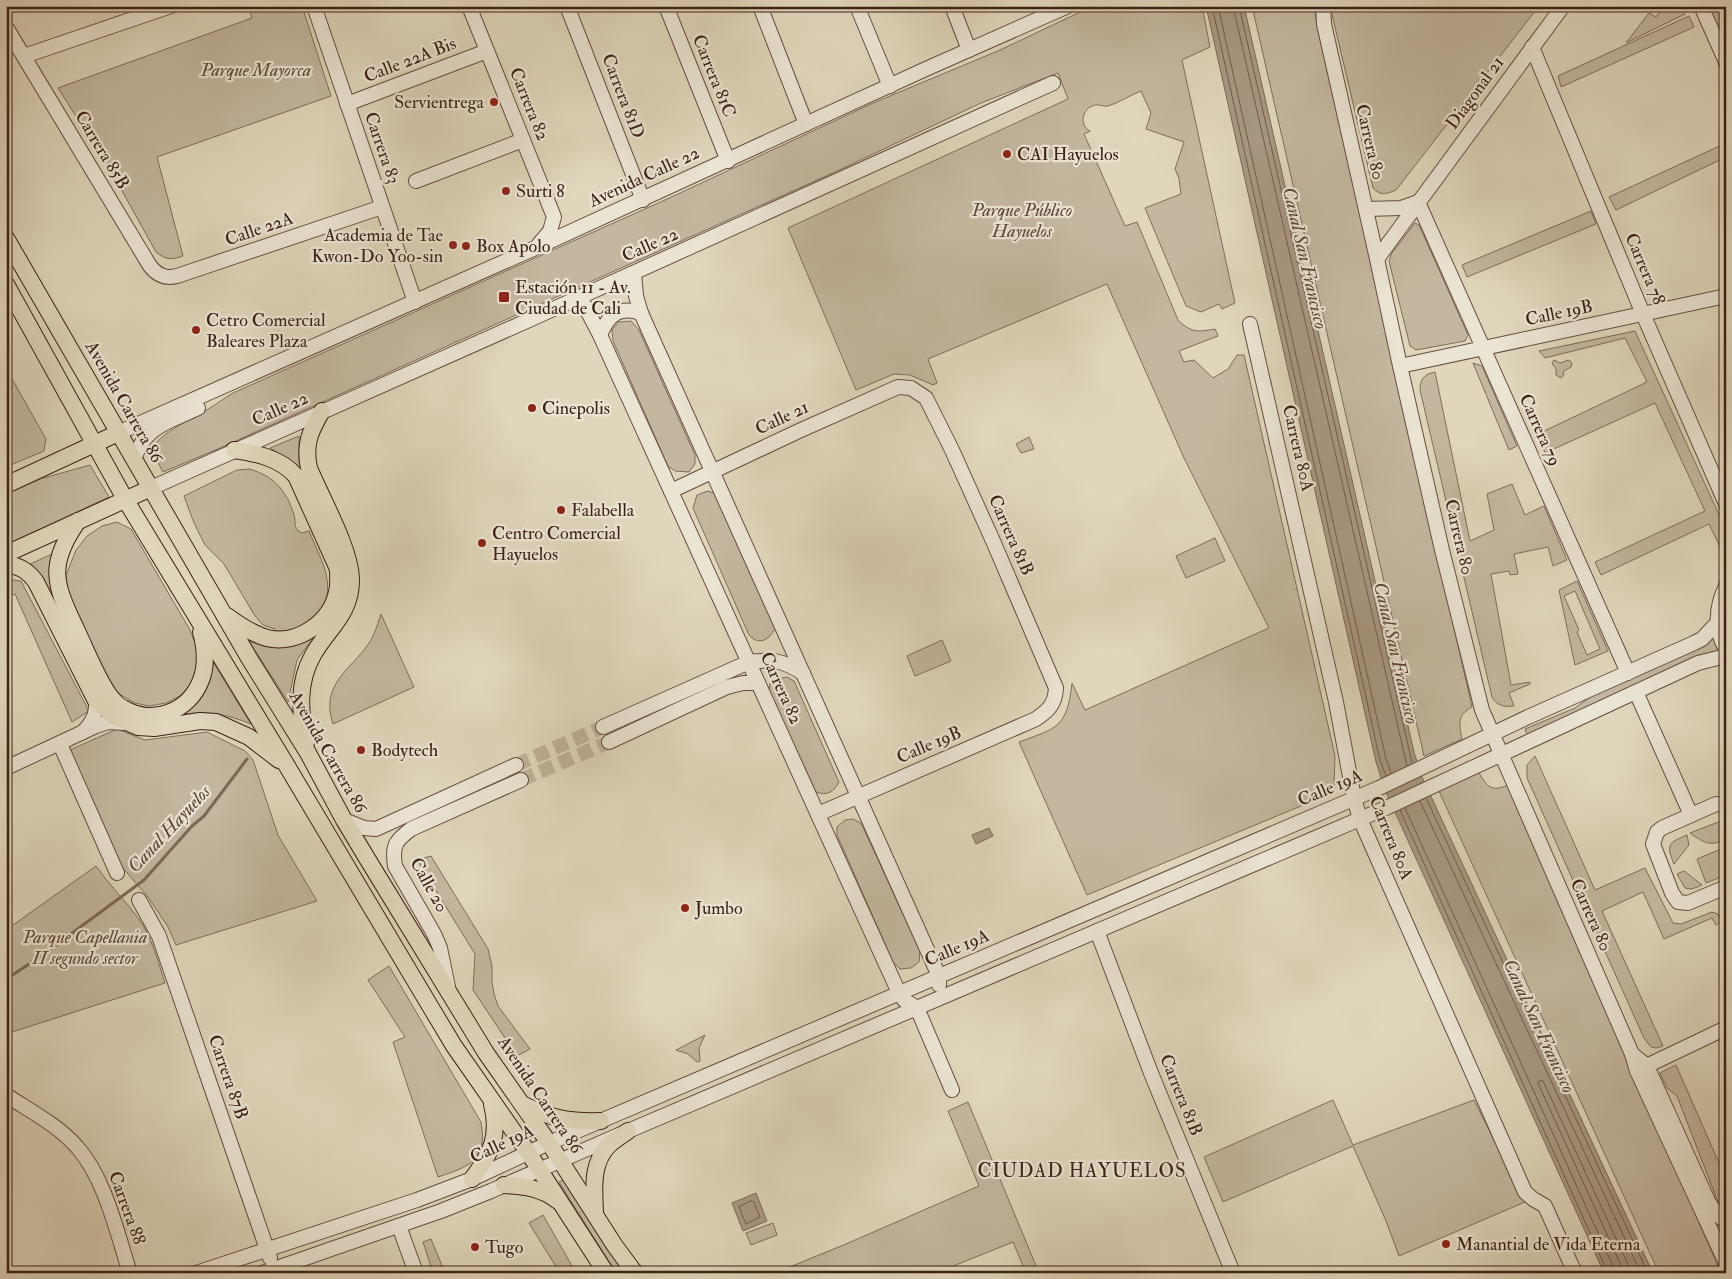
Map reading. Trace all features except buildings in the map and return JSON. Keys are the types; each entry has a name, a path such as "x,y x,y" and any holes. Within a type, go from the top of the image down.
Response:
{"main road":[{"name":"Avenida Carrera 86","path":"6,238 223,613 308,753 344,820 486,1053 550,1143 635,1273"},
{"path":"6,284 125,500 287,766 440,1024 528,1152 606,1273"},
{"path":"308,753 300,700 306,669 313,654 343,613 349,594 351,578 348,561 340,539 309,468 306,456 309,436 322,411"},
{"name":"Avenida Calle 22","path":"6,485 118,432"},
{"path":"223,613 266,638 275,640 295,637 320,623 331,607 337,592 338,580 338,569 296,476 286,466 259,454 234,450"},
{"path":"6,554 151,488"},
{"path":"78,521 63,547 58,563 58,581 62,596 92,664 110,696 122,708 135,714 157,716 176,710 188,702 198,686 204,667 204,651 198,620"},
{"path":"6,564 21,567 36,582 96,701 115,717 138,727 154,728 200,721 216,722 249,737 287,766"},
{"path":"472,1179 491,1150 495,1122 492,1102"},
{"path":"522,1104 550,1117 564,1120 601,1121"},
{"path":"595,1214 594,1178 599,1160 609,1145 628,1131"},
{"path":"504,1186 534,1188 561,1203"}],"street":[{"path":"24,56 172,6"},
{"name":"Carrera 82","path":"469,6 554,217"},
{"name":"Carrera 81D","path":"567,6 643,200"},
{"name":"Carrera 81C","path":"666,6 728,161"},
{"path":"760,6 806,124"},
{"path":"856,6 890,86"},
{"path":"952,6 969,50"},
{"name":"Avenida Calle 22","path":"118,432 643,200 969,50 1048,10 1068,6"},
{"name":"Carrera 80","path":"1323,6 1324,24 1378,259 1400,366 1479,700 1491,734 1632,1054 1642,1068 1708,1202 1717,1215 1726,1221"},
{"name":"Diagonal 21","path":"1418,202 1562,6"},
{"path":"1701,6 1726,62"},
{"name":"Carrera 83","path":"319,8 347,104 415,302"},
{"name":"Carrera 85B","path":"6,27 150,266 164,277 177,276"},
{"name":"Carrera 78","path":"1532,47 1643,314 1726,504"},
{"name":"Calle 22A Bis","path":"347,104 487,51"},
{"name":"Calle 22","path":"151,488 1054,83"},
{"path":"416,180 523,140"},
{"path":"1366,209 1401,208 1418,202"},
{"path":"1378,259 1418,202"},
{"name":"Carrera 79","path":"1418,202 1628,673"},
{"name":"Calle 22A","path":"177,276 382,207"},
{"path":"533,249 547,237 554,217 561,222 569,224 592,223"},
{"name":"Carrera 82","path":"634,273 636,296 641,313 939,976"},
{"name":"Calle 19B","path":"1400,366 1726,296"},
{"name":"Carrera 82","path":"580,297 600,334 899,993 904,1000 917,1008 952,1090"},
{"path":"600,334 604,324 614,314 626,310 641,313"},
{"name":"Carrera 80A","path":"1250,324 1336,702 1354,798 1360,819 1525,1192 1545,1206 1575,1273"},
{"name":"Avenida Calle 22","path":"134,460 142,441 156,428 199,407 235,381"},
{"name":"Calle 21","path":"671,491 898,387 911,388"},
{"name":"Carrera 81B","path":"911,388 926,398 993,541 1056,688 1052,706"},
{"path":"1726,586 1718,605 1717,623 1719,634 1726,649"},
{"name":"Calle 19A","path":"196,1273 417,1200 472,1179 528,1152 1379,788 1491,734 1694,643 1702,639 1717,623"},
{"path":"268,1271 441,1211 504,1186 539,1169 1388,807 1698,664 1726,656"},
{"path":"602,727 749,662 768,659 778,661 790,665 803,673"},
{"path":"609,742 727,687 743,683 758,683"},
{"path":"1636,692 1691,816"},
{"path":"82,733 94,718 97,710 96,701"},
{"name":"Calle 19B","path":"818,814 1036,719 1052,706"},
{"path":"6,768 108,722 126,723"},
{"path":"60,744 117,873"},
{"path":"344,820 364,828 376,829 516,765"},
{"name":"Calle 20","path":"449,992 440,948 428,922 395,866 393,854 395,845 411,829 521,780"},
{"path":"1725,890 1688,903 1678,902 1672,893 1652,844 1657,832 1662,828 1716,804 1726,804"},
{"name":"Carrera 87B","path":"138,900 159,936 267,1250 268,1271"},
{"name":"Carrera 81B","path":"1097,931 1151,1073 1233,1273"},
{"path":"932,1001 939,989 939,976"},
{"path":"1642,1068 1726,1028"},
{"name":"Carrera 80","path":"1642,1068 1726,1263"},
{"name":"Carrera 88","path":"6,1095 56,1129 76,1145 86,1158 100,1184 130,1273"},
{"path":"399,1226 416,1273"}],"green space":[{"name":"Parque Mayorca","path":"248,6 302,6 331,96 157,157 183,256 172,259 166,258 156,252 111,171 58,88 252,18"},
{"name":"Parque Público Hayuelos","path":"1093,6 1202,6 1210,47 1182,60 1235,303 1222,309 1219,304 1201,312 1186,306 1145,208 1181,194 1179,178 1175,169 1184,142 1146,129 1151,113 1141,91 1112,105 1094,105 1088,108 1083,122 1090,131 1084,134 1125,226 1137,222 1178,320 1195,330 1215,329 1218,336 1179,351 1184,362 1194,360 1213,378 1228,369 1237,355 1244,355 1335,756 1334,787 1325,796 1087,895 1019,742 1043,733 1058,724 1067,709 1072,683 1085,710 1269,628 1184,458 1107,284 928,359 937,383 933,385 910,375 894,374 856,390 788,228 1068,99 1058,73 981,103 835,172 163,472 151,449 171,430 233,393 665,200 871,104 1000,50"},
{"path":"1252,6 1314,6 1472,707 1464,713 1460,720 1462,739 1424,756"},
{"path":"1330,6 1539,6 1396,190 1384,194 1373,188"},
{"path":"1664,6 1682,6 1685,14 1626,43 1649,13 1656,17"},
{"path":"1708,6 1726,6 1726,47"},
{"path":"1689,16 1694,27 1561,87 1558,76"},
{"path":"1726,143 1726,157 1616,210 1609,197"},
{"path":"1591,211 1596,224 1467,277 1462,265"},
{"path":"1415,223 1419,225 1468,335 1465,341 1416,350 1410,346 1389,261 1392,253"},
{"path":"631,321 639,330 695,455 695,464 689,472 675,471 668,466 613,341 612,330 619,322"},
{"path":"1635,331 1726,530 1726,559 1709,524 1601,575 1595,562 1705,511 1655,403 1545,453 1538,434 1647,382 1625,338 1545,358 1539,351"},
{"path":"1554,360 1560,363 1569,360 1572,363 1571,367 1564,371 1561,378 1556,375 1556,369 1552,363"},
{"path":"1473,363 1482,366 1517,446 1509,450"},
{"path":"6,368 46,439 44,451 6,467"},
{"path":"1435,372 1470,541 1494,530 1487,494 1512,484 1525,515 1544,506 1567,560 1553,566 1548,547 1514,554 1518,574 1510,575 1509,571 1491,574 1511,685 1530,682 1530,684 1509,693 1514,706 1501,705 1492,697 1420,390 1423,378"},
{"path":"299,436 299,462 303,475 294,463 270,448"},
{"path":"1029,437 1034,449 1021,453 1016,444"},
{"path":"90,465 109,497 6,545 6,494 40,479"},
{"path":"249,469 265,475 283,491 295,517 297,530 302,533 309,531 323,564 328,586 327,597 323,607 307,626 291,633 277,636 275,629 263,625 255,616 224,564 205,545 184,496 237,470"},
{"path":"708,491 716,494 776,623 772,633 762,641 753,639 749,635 693,508 697,495"},
{"path":"117,522 131,529 190,630 197,648 199,662 190,688 166,703 149,706 135,703 121,695 108,682 68,594 66,575 76,550 87,536 102,526"},
{"path":"1215,538 1225,561 1186,578 1176,556"},
{"path":"52,554 50,582 53,596 28,565"},
{"path":"6,579 21,581 89,711 72,722 15,594 6,598"},
{"path":"1577,581 1608,651 1575,665 1559,590","holes":["1575,591 1600,649 1587,655 1577,632 1579,630 1564,596"]},
{"path":"381,614 414,687 333,724 330,700 333,691 343,674 370,642"},
{"path":"315,635 297,660 288,702 249,641 275,648 290,646"},
{"path":"1713,637 1718,651 1711,652 1527,734 1525,729 1575,708 1600,690"},
{"path":"942,640 951,661 915,676 907,656"},
{"path":"213,662 251,724 218,714 184,714 196,704 205,692"},
{"path":"787,677 794,681 839,782 830,792 824,794 816,792 769,692 770,683"},
{"path":"117,729 145,740 207,732 245,751 253,760 278,835 317,901 176,945 168,927 148,897 121,866 70,750"},
{"path":"1535,756 1595,890 1645,868 1673,923 1681,924 1712,912 1718,914 1722,922 1716,925 1712,918 1664,939 1643,892 1602,911 1663,1046 1651,1047 1644,1038 1527,778 1527,765"},
{"path":"1478,771 1486,784 1493,788 1508,785 1721,1273 1659,1273 1438,789"},
{"path":"853,819 861,823 920,951 919,962 911,968 900,969 893,962 837,835 837,827 845,820"},
{"path":"1721,821 1726,822 1726,839 1716,843 1707,843 1690,833"},
{"path":"1687,835 1689,845 1674,864 1670,845 1672,842"},
{"path":"1726,847 1726,875 1706,883 1697,859"},
{"path":"431,856 488,949 492,966 494,994 498,1006 530,1049 517,1056 473,990 475,954 417,860"},
{"name":"Parque Capellania II segundo sector","path":"96,866 143,925 154,949 165,983 6,1034 6,930"},
{"path":"1684,871 1702,885 1692,889 1685,888 1677,874"},
{"path":"389,966 481,1122 482,1146 479,1154 468,1165 438,1177 393,1042 405,1037 368,980"},
{"path":"705,1035 699,1048 700,1061 697,1062 688,1054 676,1050"},
{"path":"1676,1065 1726,1179 1726,1207 1718,1202 1677,1096 1667,1088 1660,1073"},
{"path":"1333,1100 1353,1145 1474,1100 1525,1202 1399,1256 1386,1221 1353,1146 1223,1202 1204,1157"},
{"path":"968,1102 1039,1273 1026,1273 1013,1242 936,1273 775,1273 979,1186 948,1111"},
{"path":"563,1180 625,1273 616,1273 559,1182"},
{"path":"543,1215 576,1273 560,1273 529,1223"},
{"path":"773,1223 777,1235 751,1245 746,1233"},
{"path":"431,1239 445,1273 433,1273 423,1242"}],"water":[{"path":"1206,6 1244,6 1414,752 1421,775 1653,1273 1604,1273 1385,790 1376,762"},
{"path":"989,828 993,836 976,844 972,835"},
{"path":"756,1193 767,1221 743,1231 732,1203"}],"waterway":[{"name":"Canal Hayuelos","path":"6,979 37,959 144,880 192,826 204,816 247,759"}],"tunnel":[{"path":"516,765 603,727"},
{"path":"521,780 609,742"}],"place":[{"name":"Servientrega","path":"494,102"},
{"name":"CAI Hayuelos","path":"1007,154"},
{"name":"Surti 8","path":"506,191"},
{"name":"Academia de Tae Kwon-Do Yoo-sin","path":"453,245"},
{"name":"Box Apolo","path":"466,246"},
{"name":"Estación 11 - Av. Ciudad de Cali","path":"504,297"},
{"name":"Cetro Comercial Baleares Plaza","path":"196,330"},
{"name":"Cinepolis","path":"532,408"},
{"name":"Falabella","path":"561,510"},
{"name":"Centro Comercial Hayuelos","path":"482,543"},
{"name":"Bodytech","path":"361,750"},
{"name":"Jumbo","path":"685,908"},
{"name":"Manantial de Vida Eterna","path":"1446,1244"},
{"name":"Tugo","path":"475,1247"}],"district":[{"name":"CIUDAD HAYUELOS","path":"1082,1171"}],"water label":[{"name":"Canal San Francisco","path":"1305,258"},
{"name":"Canal San Francisco","path":"1396,653"},
{"name":"Canal San Francisco","path":"1539,1026"}]}
